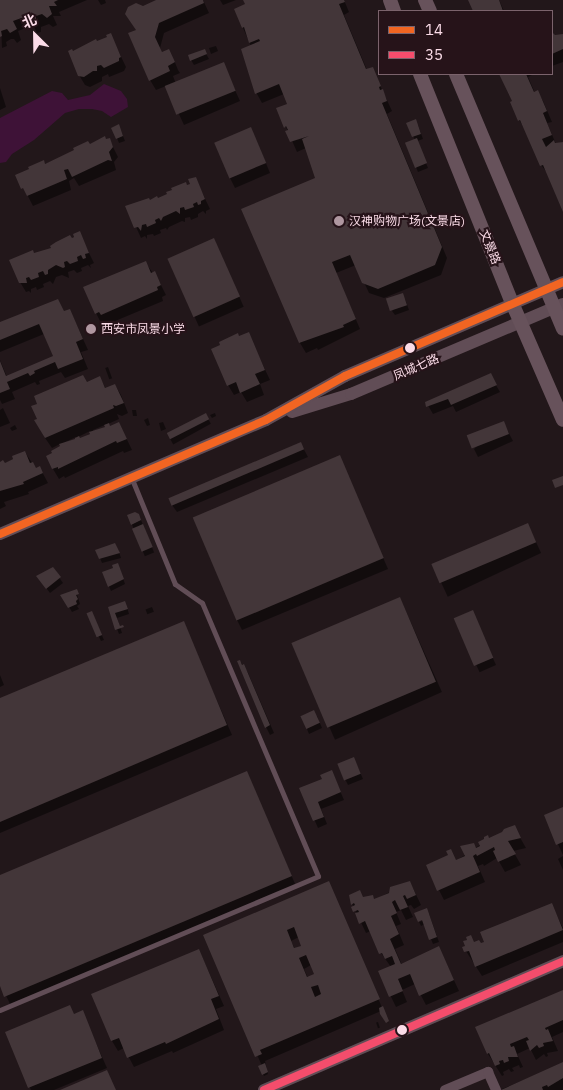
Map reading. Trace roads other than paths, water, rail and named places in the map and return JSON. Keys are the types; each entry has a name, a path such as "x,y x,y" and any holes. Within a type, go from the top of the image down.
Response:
{"main road":[{"name":"文景路","path":"420,75 513,305 563,420"},
{"path":"456,75 546,289 559,306 563,328"}],"street":[{"name":"凤城七路","path":"0,534 266,420 345,376 563,282"},
{"name":"凤城七路","path":"266,420 351,394 559,306"},
{"path":"264,1090 563,961"},
{"path":"444,1090 488,1072 496,1090"}],"lane":[{"path":"0,1010 318,876 202,603 175,584 132,478"}],"place":[{"name":"汉神购物广场(文景店)","path":"339,221"},
{"name":"西安市凤景小学","path":"91,329"}]}
